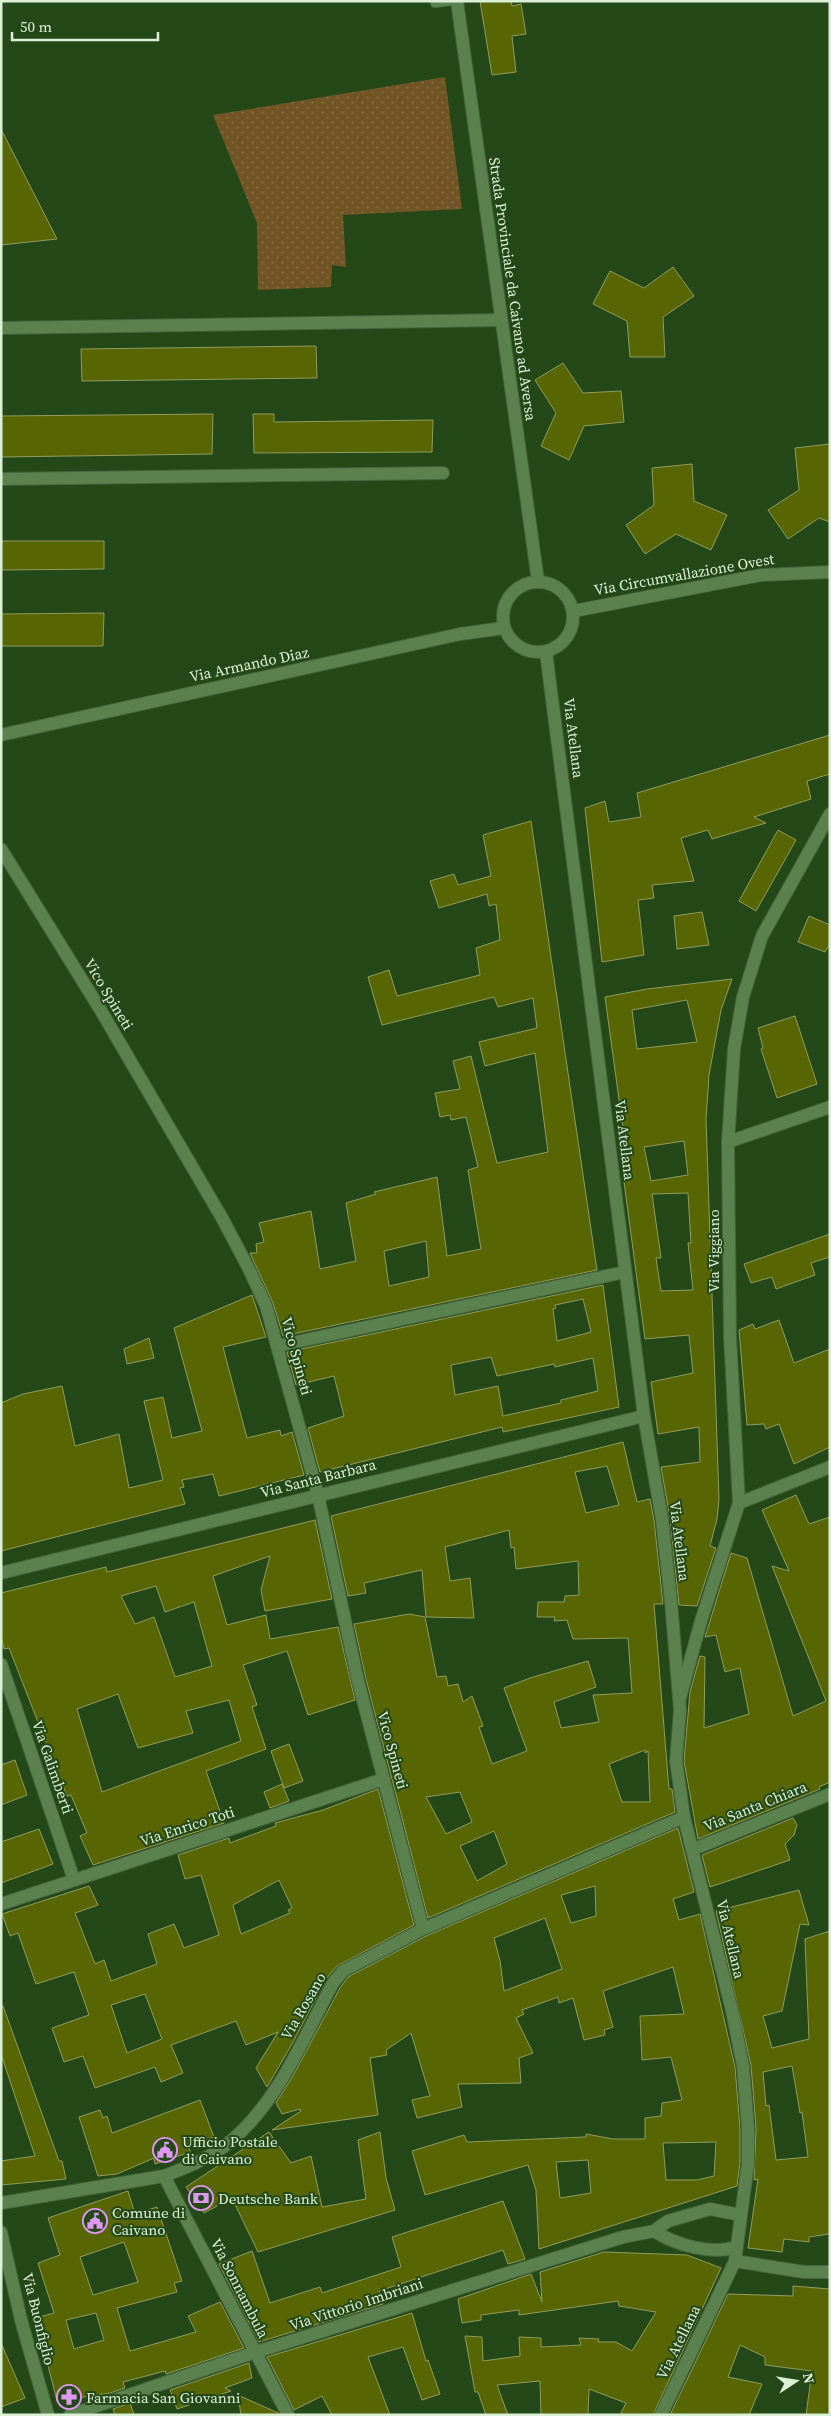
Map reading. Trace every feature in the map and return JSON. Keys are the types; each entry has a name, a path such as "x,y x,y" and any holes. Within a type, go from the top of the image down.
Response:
{"street":[{"name":"Strada Provinciale da Caivano ad Aversa","path":"457,1 538,581"},
{"path":"1,328 501,320"},
{"path":"1,479 443,473"},
{"name":"Via Circumvallazione Ovest","path":"574,610 761,574 830,572"},
{"path":"538,581 550,583 561,590 569,599 574,610 573,624 568,637 559,647 546,652 525,651 509,637 504,628 503,614 506,602 519,588 538,581"},
{"name":"Via Armando Diaz","path":"1,735 450,636 504,628"},
{"name":"Via Atellana","path":"546,652 644,1416 662,1519 679,1701 676,1761 684,1817 694,1849 743,2066 748,2137 748,2163 735,2261 661,2415"},
{"name":"Via Viggiano","path":"679,1701 701,1621 739,1503 730,1337 728,1142 734,1049 743,997 762,936 830,814"},
{"name":"Vico Spineti","path":"1,848 100,1009 222,1218 266,1306 318,1495 358,1681 424,1929"},
{"path":"728,1142 830,1107"},
{"path":"277,1346 625,1272"},
{"name":"Via Santa Barbara","path":"1,1573 644,1416"},
{"path":"739,1503 830,1467"},
{"name":"Via Galimberti","path":"1,1664 74,1880"},
{"name":"Via Enrico Toti","path":"1,1904 384,1779"},
{"name":"Via Santa Chiara","path":"694,1849 830,1794"},
{"name":"Via Rosano","path":"1,2203 164,2176 189,2166 226,2145 258,2114 273,2095 333,1983 343,1971 424,1929 684,1817"},
{"name":"Via Sonnambula","path":"164,2176 288,2415"},
{"name":"Via Vittorio Imbriani","path":"70,2415 256,2352 613,2240 654,2231 668,2221 710,2210 724,2210 740,2214"},
{"path":"654,2231 664,2238 706,2250 728,2250 736,2247"},
{"name":"Via Buonfiglio","path":"1,2232 21,2320 48,2415"},
{"path":"735,2261 804,2272 830,2272"}],"lane":[{"path":"435,3 450,1"}],"shaded area":[{"path":"445,77 462,209 343,215 346,267 332,265 331,287 258,290 257,223 213,115"}],"building":[{"path":"480,1 511,1 512,6 521,4 526,34 512,36 516,72 492,75"},
{"path":"1,129 57,239 1,245"},
{"path":"673,267 694,296 663,317 665,357 630,357 627,321 593,304 610,271 644,288"},
{"path":"316,346 317,378 82,381 81,349"},
{"path":"563,363 583,393 621,391 624,422 584,426 569,460 541,446 556,413 535,380"},
{"path":"213,414 212,454 1,457 1,416"},
{"path":"253,414 274,414 274,422 433,420 432,452 254,453"},
{"path":"830,444 830,522 819,518 788,539 768,510 799,490 795,448"},
{"path":"692,464 694,501 727,515 711,550 676,534 645,554 626,525 654,505 652,468"},
{"path":"1,541 104,541 104,569 1,570"},
{"path":"104,613 103,646 1,646 1,614"},
{"path":"830,735 830,774 807,781 811,799 754,817 766,823 712,839 708,830 681,838 694,881 652,885 654,898 638,900 644,955 602,962 585,808 605,801 609,822 641,817 637,793"},
{"path":"531,821 597,1270 283,1336 273,1303 250,1253 257,1253 256,1244 264,1242 259,1223 311,1211 320,1269 356,1261 346,1203 376,1194 374,1192 437,1177 447,1256 481,1249 468,1170 478,1167 466,1117 451,1120 450,1115 440,1117 435,1093 460,1089 453,1061 471,1056 497,1163 548,1152 535,1053 485,1066 479,1042 537,1028 533,998 498,1007 494,997 382,1025 368,977 389,970 397,996 480,975 476,948 500,940 496,904 489,906 487,894 439,908 430,881 454,874 458,885 491,876 483,835","holes":["426,1241 429,1277 389,1286 384,1251"]},
{"path":"778,830 796,840 756,911 739,901"},
{"path":"702,912 709,945 677,949 674,916"},
{"path":"809,916 830,925 830,944 825,952 798,942"},
{"path":"732,979 721,1010 709,1075 706,1119 719,1499 717,1519 710,1546 716,1548 697,1606 679,1605 670,1518 661,1467 700,1462 699,1427 658,1434 651,1382 693,1373 689,1335 645,1339 618,1137 624,1136 605,997 647,989","holes":["687,1000 697,1042 637,1049 632,1010","684,1141 688,1175 651,1181 644,1147","688,1193 691,1243 688,1243 693,1290 661,1291 656,1258 661,1258 652,1194"]},
{"path":"795,1016 817,1084 777,1098 761,1049 763,1048 758,1028"},
{"path":"830,1234 830,1257 811,1263 815,1275 776,1289 772,1277 751,1283 744,1264"},
{"path":"603,1285 619,1407 503,1432 502,1427 320,1472 308,1428 344,1416 334,1376 296,1385 287,1352","holes":["583,1299 591,1332 557,1341 553,1309 556,1308 555,1305","491,1357 497,1376 554,1364 555,1367 593,1358 598,1391 561,1400 561,1403 503,1416 498,1386 455,1395 451,1365"]},
{"path":"252,1295 266,1337 223,1347 247,1438 280,1430 281,1436 292,1432 304,1475 219,1496 213,1474 182,1480 184,1487 180,1488 185,1504 1,1551 1,1403 23,1394 62,1386 75,1446 119,1434 129,1488 163,1480 144,1401 163,1397 172,1438 202,1431 174,1328"},
{"path":"779,1320 794,1363 830,1349 830,1447 794,1464 779,1424 766,1429 764,1424 747,1425 739,1330 753,1324 755,1329"},
{"path":"149,1338 154,1358 127,1364 124,1349"},
{"path":"623,1442 637,1502 650,1499 654,1520 663,1604 654,1604 669,1789 672,1789 675,1812 428,1918 366,1679 354,1624 409,1614 425,1617 437,1677 446,1676 448,1686 458,1684 463,1702 472,1696 483,1726 479,1727 492,1764 527,1751 504,1688 530,1678 588,1661 596,1687 554,1702 561,1728 599,1722 593,1695 632,1693 628,1638 573,1639 567,1620 554,1621 555,1617 537,1617 538,1602 564,1602 565,1596 579,1595 578,1561 516,1569 514,1547 511,1548 509,1530 445,1547 450,1581 470,1578 474,1618 426,1617 422,1570 364,1583 366,1593 348,1596 331,1516","holes":["607,1466 619,1505 586,1513 575,1472","645,1750 645,1753 648,1751 650,1802 622,1802 609,1764","460,1792 472,1822 446,1834 426,1797","494,1831 507,1864 477,1881 460,1846"]},
{"path":"796,1495 809,1524 830,1517 830,1782 819,1787 820,1789 698,1839 684,1761 690,1692 700,1656 705,1657 704,1728 749,1714 740,1668 725,1672 716,1635 705,1637 731,1553 747,1558 793,1716 826,1701 772,1566 789,1571 762,1510"},
{"path":"315,1520 332,1599 265,1611 261,1590 270,1556 213,1576 227,1625 266,1615 270,1639 338,1627 355,1700 308,1715 287,1651 243,1665 257,1705 252,1707 266,1749 206,1771 224,1823 93,1865 80,1836 87,1833 71,1795 67,1796 9,1648 4,1649 1,1636 1,1593 106,1567 107,1572","holes":["156,1586 165,1612 194,1602 212,1666 175,1677 154,1617 135,1624 121,1596","118,1694 138,1748 193,1733 186,1711 229,1700 241,1741 102,1792 77,1709"]},
{"path":"289,1744 303,1781 284,1788 271,1751"},
{"path":"15,1760 27,1795 1,1805 1,1765"},
{"path":"282,1784 289,1801 270,1808 264,1792"},
{"path":"378,1789 414,1925 337,1966 326,1979 267,2087 256,2068 278,2032 246,2045 236,2021 171,2045 183,2073 161,2082 155,2067 95,2088 83,2056 64,2062 52,2028 89,2015 74,1972 36,1984 18,1933 10,1936 2,1914 89,1886 98,1905 75,1913 95,1964 104,1960 111,1981 157,1964 148,1934 174,1924 184,1948 219,1935 201,1875 185,1879 178,1855 229,1838 230,1843 276,1826 275,1823 323,1810","holes":["279,1880 292,1908 288,1910 290,1913 241,1934 233,1905","145,1994 162,2039 127,2053 111,2005"]},
{"path":"793,1818 797,1825 794,1835 785,1844 790,1860 710,1887 702,1855"},
{"path":"678,1828 694,1892 673,1899 679,1920 700,1914 735,2067 740,2128 740,2162 737,2186 539,2249 536,2190 528,2165 425,2195 412,2151 464,2135 467,2142 586,2137 586,2134 613,2139 645,2139 645,2118 661,2116 662,2103 682,2100 671,2057 642,2060 640,2016 684,2014 673,1967 603,1991 613,2027 604,2030 605,2035 584,2040 573,1998 559,2003 558,1997 522,2010 524,2014 516,2018 533,2053 519,2058 521,2083 458,2084 462,2107 417,2118 412,2100 430,2096 411,2033 386,2050 387,2055 370,2058 378,2115 272,2130 301,2111 300,2109 282,2114 276,2103 348,1977 426,1936","holes":["595,1886 596,1916 571,1923 561,1895","545,1918 562,1969 504,1991 500,1961 494,1938","716,2142 714,2176 697,2180 666,2180 663,2143","588,2160 591,2193 560,2198 556,2162"]},
{"path":"39,1829 53,1864 1,1883 1,1842"},
{"path":"799,1890 809,1925 800,1924 782,2011 763,2016 772,2048 809,2039 805,1939 830,1931 829,2234 809,2237 809,2242 784,2239 782,2252 748,2248 758,2179 754,2180 756,2128 751,2065 716,1911","holes":["792,2066 800,2113 802,2112 808,2157 776,2160 769,2105 766,2106 763,2072"]},
{"path":"1,2006 3,2006 59,2161 62,2161 66,2179 1,2185 1,2161 35,2156 1,2054"},
{"path":"200,2100 214,2137 189,2146 190,2152 155,2164 154,2158 117,2174 98,2176 79,2117 100,2110 103,2118 107,2116 112,2133"},
{"path":"269,2132 291,2163 311,2156 322,2207 366,2199 358,2140 380,2132 386,2178 395,2210 258,2252 232,2198 204,2213 186,2187"},
{"path":"128,2191 135,2214 157,2207 182,2281 174,2283 177,2292 117,2308 130,2351 196,2332 188,2316 220,2302 244,2348 166,2374 165,2371 123,2382 125,2388 110,2393 57,2401 36,2318 54,2313 38,2263 60,2255 48,2218","holes":["124,2242 138,2282 93,2295 80,2257","96,2313 104,2340 74,2349 66,2320"]},
{"path":"503,2201 525,2259 508,2264 503,2250 379,2291 383,2304 259,2342 219,2264 252,2251 270,2303 320,2287 322,2293 401,2267 392,2237"},
{"path":"604,2252 687,2255 721,2268 653,2415 620,2415 626,2403 589,2389 588,2415 541,2415 540,2381 497,2385 508,2415 486,2415 478,2392 475,2392 465,2336 482,2337 483,2361 520,2356 519,2337 541,2338 541,2347 581,2345 579,2338 599,2339 598,2342 616,2342 632,2351 656,2312 619,2306 618,2301 519,2315 519,2310 481,2315 481,2320 462,2323 458,2299 531,2274 542,2302 540,2272"},
{"path":"793,2286 830,2289 830,2415 806,2415 812,2371 765,2365 765,2357 740,2345 728,2377 762,2384 749,2415 670,2415 728,2294 793,2296"},
{"path":"412,2313 426,2361 428,2360 440,2394 422,2400 403,2347 368,2357 390,2415 332,2415 322,2396 294,2410 267,2357"},
{"path":"1,2343 25,2398 1,2407"},
{"path":"249,2363 252,2378 225,2388 231,2391 177,2409 170,2390"},
{"path":"238,2395 278,2413 279,2415 241,2415"},
{"path":"130,2403 134,2415 115,2415 113,2409"}],"place":[{"name":"Ufficio Postale di Caivano","path":"165,2150"},
{"name":"Deutsche Bank","path":"201,2198"},
{"name":"Comune di Caivano","path":"95,2221"},
{"name":"Farmacia San Giovanni","path":"69,2397"}]}
